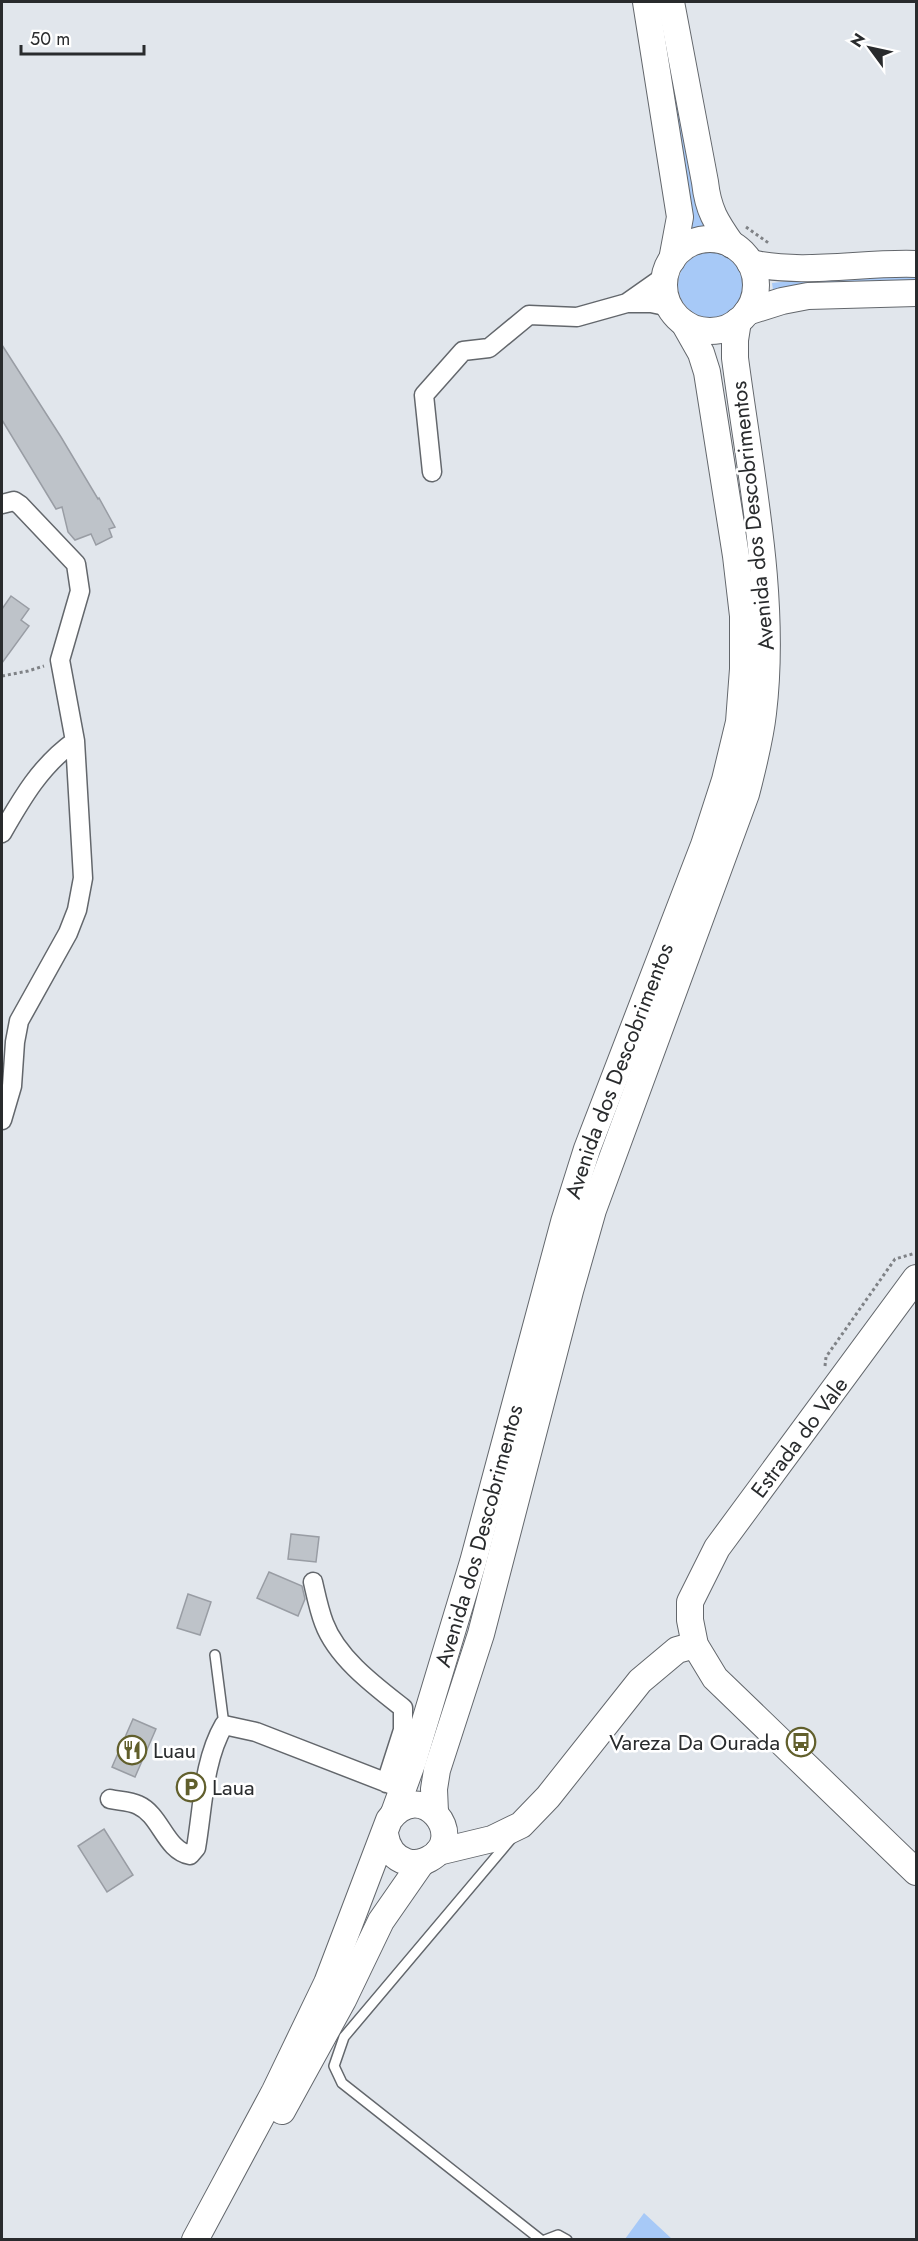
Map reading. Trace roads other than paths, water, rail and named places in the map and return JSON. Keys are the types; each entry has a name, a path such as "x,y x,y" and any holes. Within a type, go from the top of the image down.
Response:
{"main road":[{"path":"646,2 680,217 668,268 666,297 677,315 697,329 711,331 725,328 742,317 782,301 808,296 916,293"},
{"path":"671,2 707,203 713,217 738,235 742,252 755,275 756,288 753,301 742,317"},
{"path":"668,268 681,250 692,243 738,235"},
{"path":"750,263 795,269 846,265 916,264"},
{"name":"Avenida dos Descobrimentos","path":"196,2240 275,2091 327,1983 390,1824 394,1786 413,1761 473,1562 564,1222 587,1149 704,844 725,780 739,722 743,669 743,616 736,556 707,372 701,353 677,315"},
{"name":"Avenida dos Descobrimentos","path":"435,1812 434,1789 437,1770 481,1634 593,1209 747,794 758,746 764,712 767,667 766,607 735,358 735,340 742,317"},
{"name":"Estrada do Vale","path":"694,1645 690,1602 717,1548 916,1278"},
{"path":"196,2240 292,2095 343,2000 381,1921 430,1857 444,1837 444,1829 435,1812 418,1805 409,1805 390,1824 387,1843 397,1857 413,1863 430,1857 492,1839 515,1828 548,1797 640,1681 677,1650 694,1645 715,1678 916,1872"}],"street":[{"path":"627,303 668,268"},
{"path":"432,472 424,394 464,351 489,348 529,315 577,317 627,303 651,303 677,315"},
{"path":"2,504 14,501 20,505 76,564 80,591 60,660 75,741 83,878 77,910 68,933 19,1021 12,1086 2,1120"},
{"path":"2,833 38,774 57,753 75,741"},
{"path":"110,1799 140,1805 155,1819 172,1844 183,1854 190,1855 196,1848 210,1757 215,1740 224,1725 256,1732 394,1786 403,1730 403,1708 364,1678 339,1647 324,1624 313,1582"}],"lane":[{"path":"215,1655 224,1725"},
{"path":"515,1828 344,2037 334,2066 342,2083 543,2240 558,2235 567,2240"}],"place":[{"name":"Vareza Da Ourada","path":"801,1742"},
{"name":"Luau","path":"132,1750"},
{"name":"Laua","path":"191,1787"}]}
